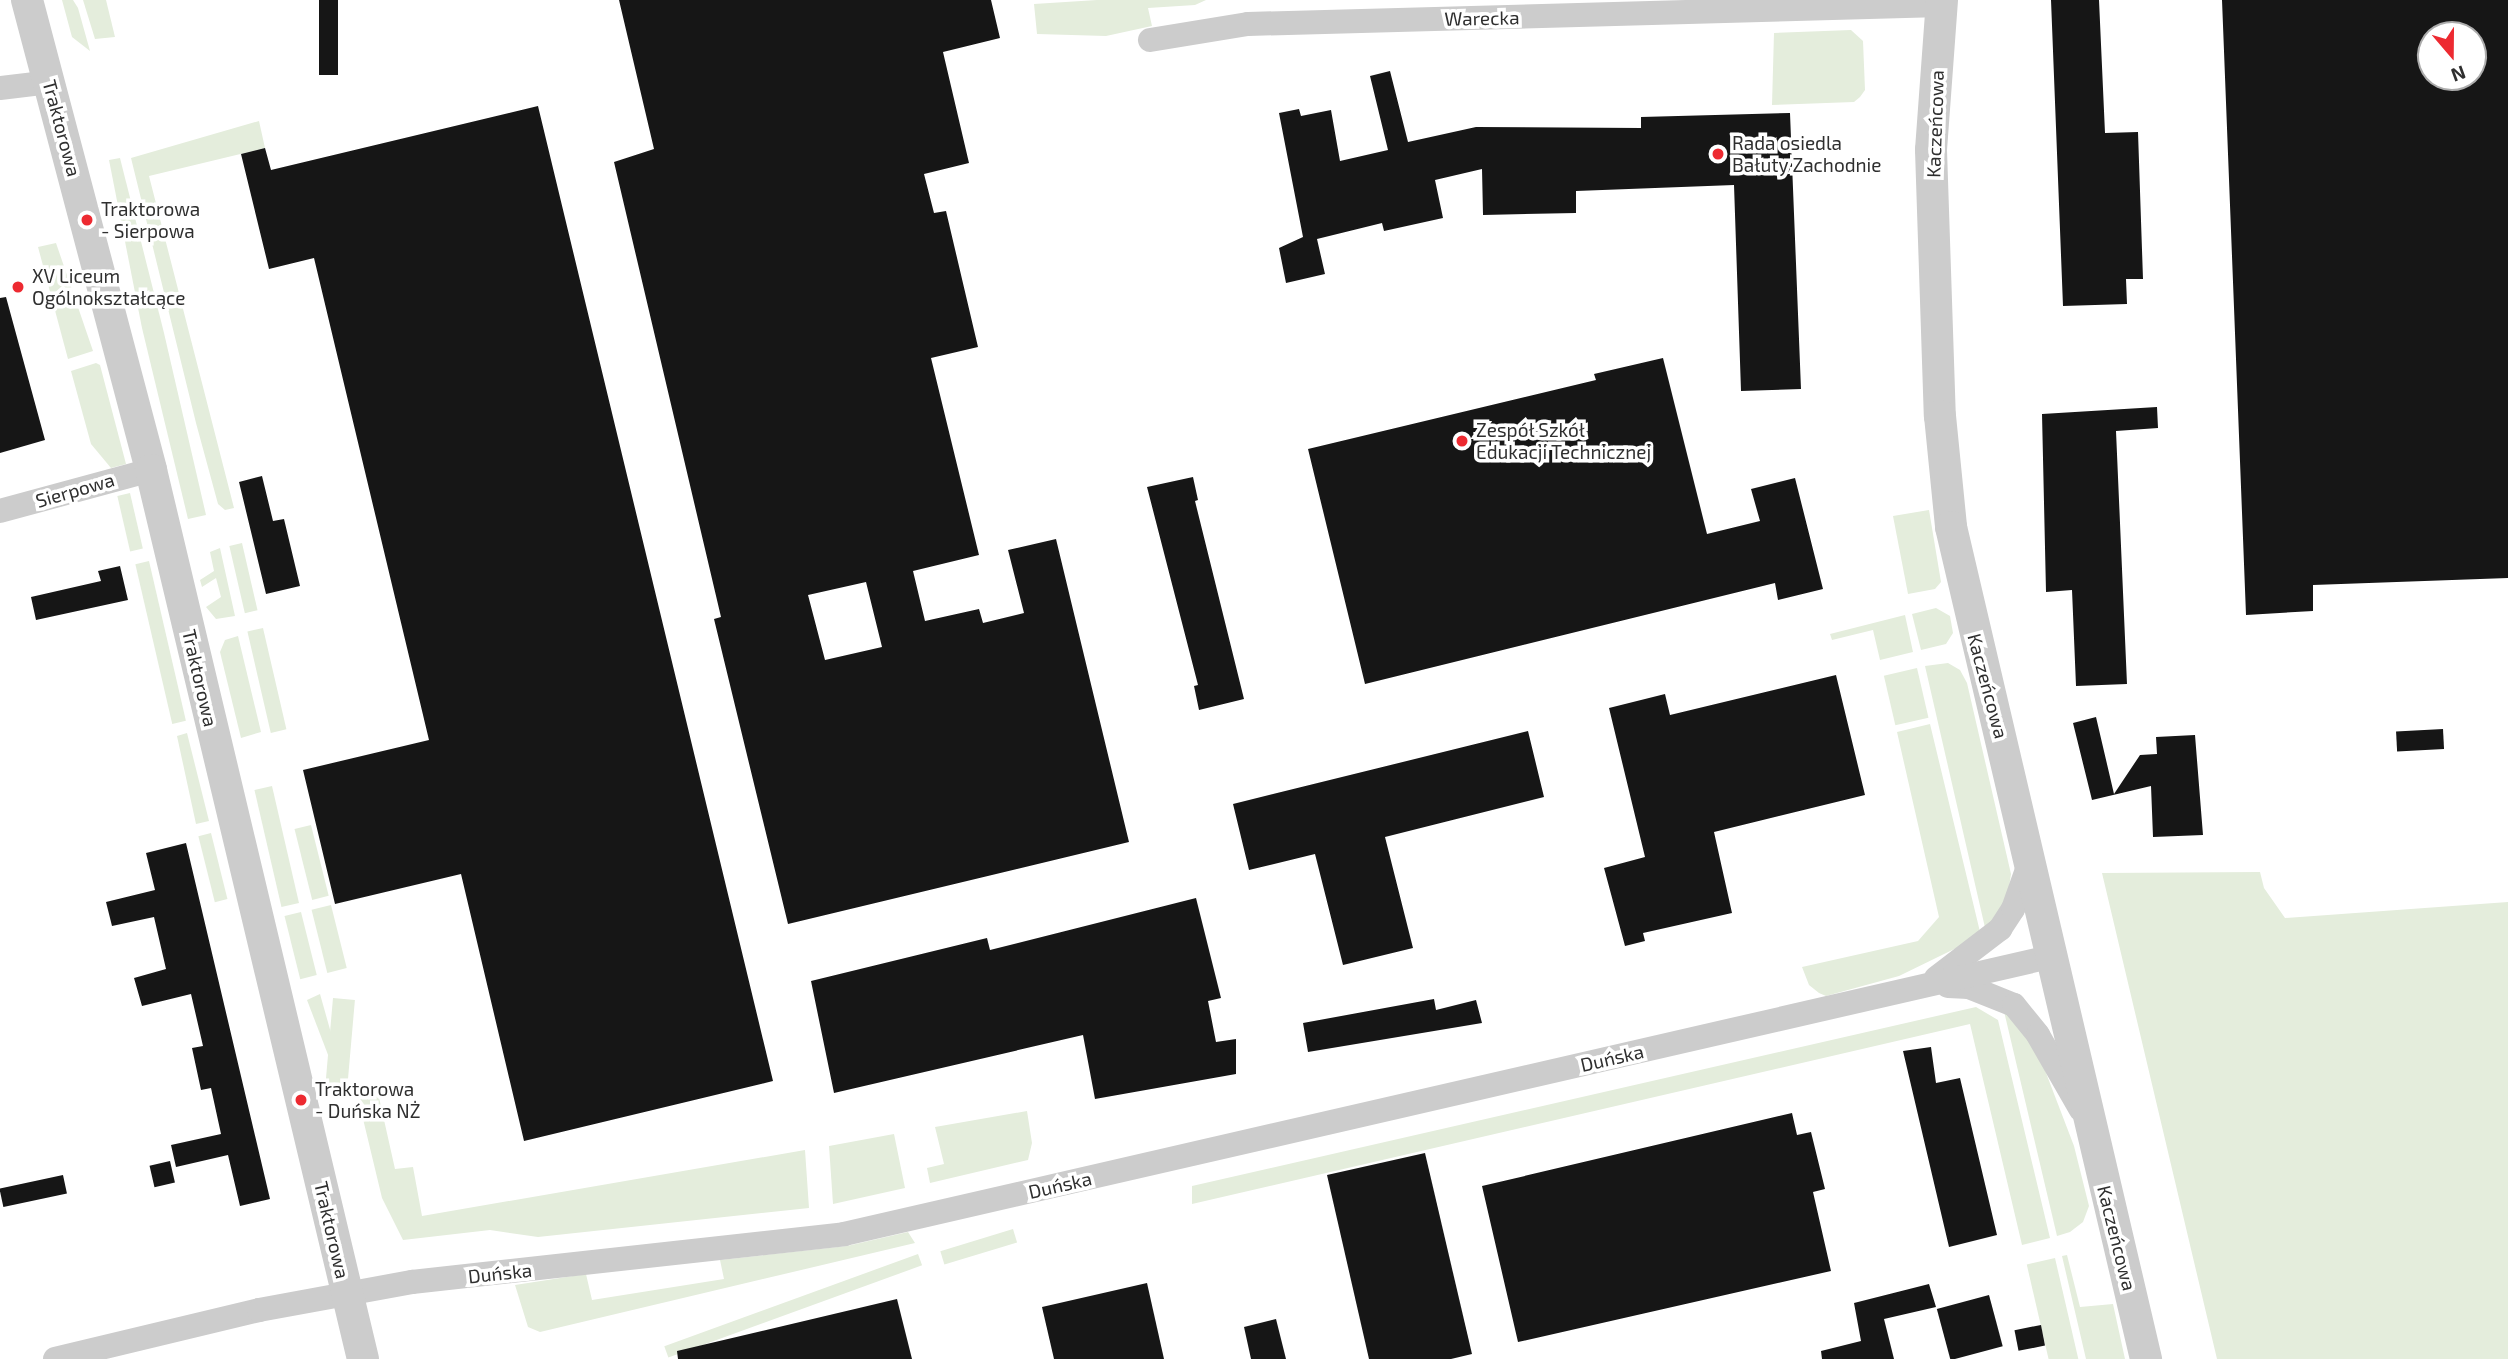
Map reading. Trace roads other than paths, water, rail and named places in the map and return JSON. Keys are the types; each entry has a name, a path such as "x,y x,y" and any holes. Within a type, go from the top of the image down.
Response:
{"street":[{"name":"Traktorowa","path":"27,0 151,470 363,1359"},
{"name":"Warecka","path":"1150,40 1248,24 1942,3"},
{"name":"Kaczeńcowa","path":"1942,3 1931,150 1947,495 1977,647 2031,859 2089,1124 2146,1359"},
{"path":"0,88 50,82"},
{"name":"Sierpowa","path":"0,512 151,470"},
{"path":"1927,985 2000,929 2013,909 2031,859"},
{"name":"Duńska","path":"55,1359 347,1293 844,1234 2054,956"},
{"path":"1927,985 1969,987 2014,1005 2038,1035 2089,1124"}],"place":[{"name":"Rada osiedla Bałuty Zachodnie","path":"1718,154"},
{"name":"Traktorowa - Sierpowa","path":"87,220"},
{"name":"XV Liceum Ogólnokształcące","path":"18,287"},
{"name":"Zespół Szkół Edukacji Technicznej","path":"1462,441"},
{"name":"Traktorowa - Duńska NŻ","path":"301,1100"}]}
